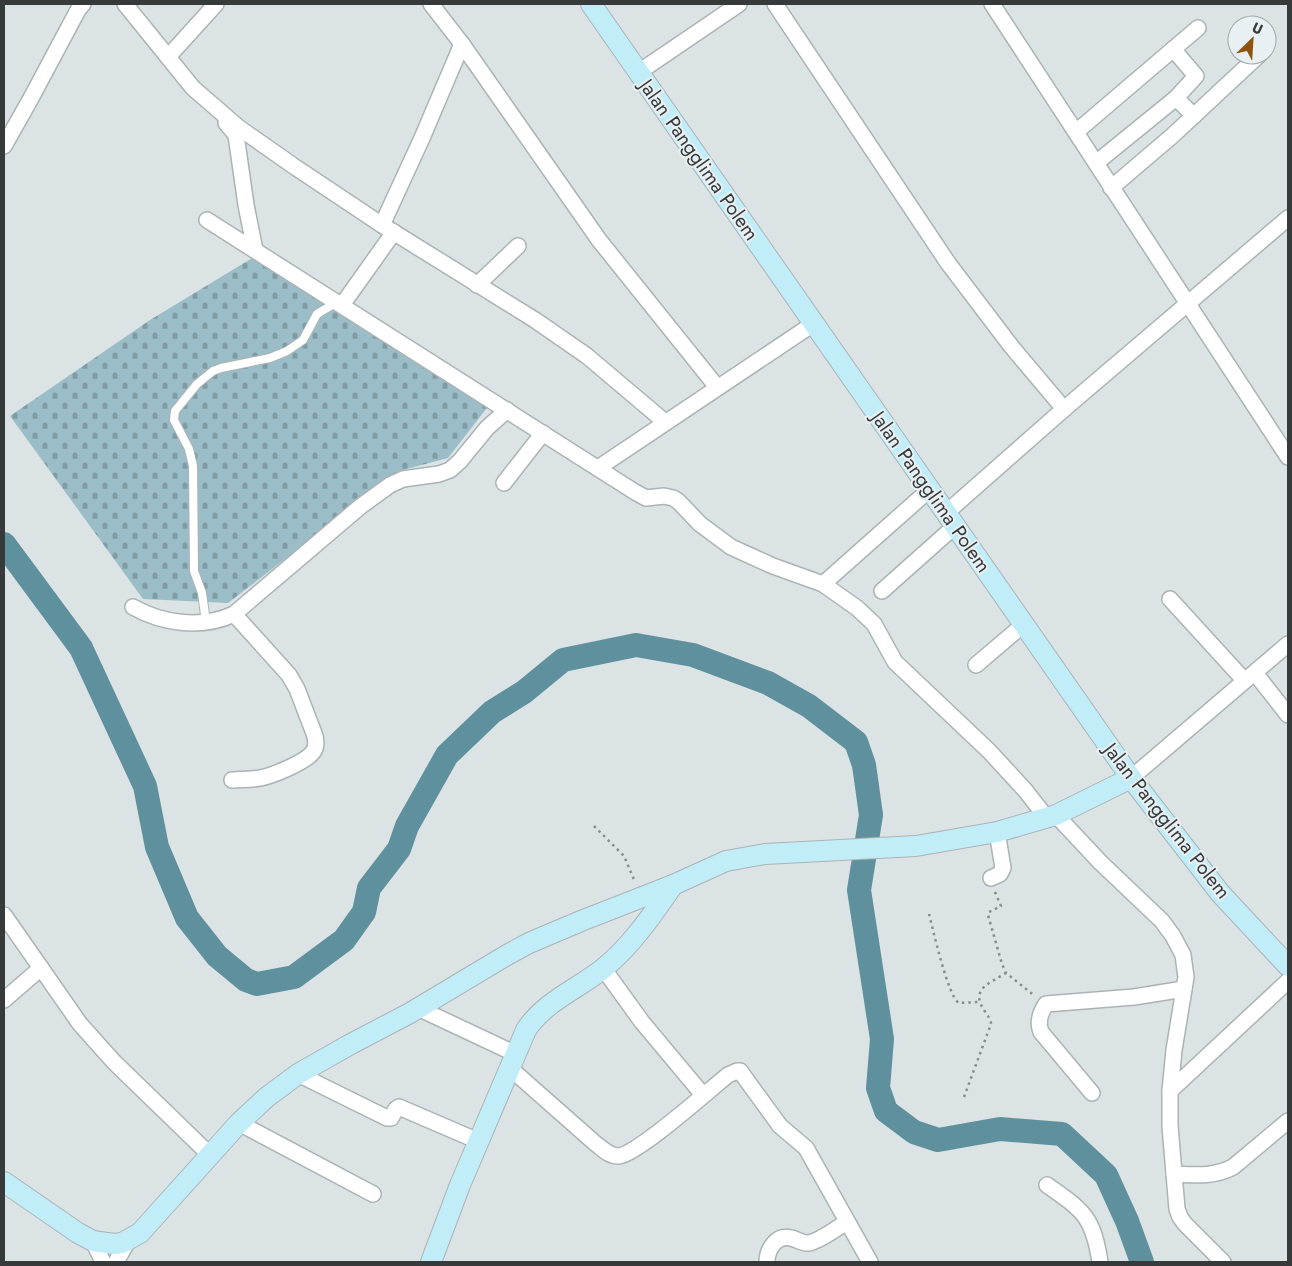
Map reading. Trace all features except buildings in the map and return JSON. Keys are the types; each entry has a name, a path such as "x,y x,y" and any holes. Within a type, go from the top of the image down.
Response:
{"street":[{"path":"4,146 83,4"},
{"path":"125,4 193,88 238,127 388,229 534,320 587,356 665,422"},
{"path":"168,57 216,4"},
{"path":"431,4 462,44 599,240 717,387"},
{"name":"Jalan Pangglima Polem","path":"591,4 1131,778 1220,893 1288,966"},
{"path":"638,72 739,4"},
{"path":"775,4 948,263 1011,346 1064,409"},
{"path":"992,4 1288,457"},
{"path":"1076,132 1198,28"},
{"path":"340,304 388,229 422,138 462,44"},
{"path":"1096,163 1176,98 1196,76 1173,49"},
{"path":"1111,188 1194,116 1248,65"},
{"path":"193,88 194,100 223,121 232,129 236,136 255,250"},
{"path":"1176,98 1194,116"},
{"path":"882,591 1064,409 1288,218"},
{"path":"207,220 642,496 652,498 668,497 678,501 705,528 736,550 823,584 874,624 894,662 990,751 1025,790 1162,921 1174,936 1184,955 1186,977 1174,1050 1170,1091 1170,1126 1177,1209 1180,1217 1223,1262"},
{"path":"477,285 518,246"},
{"path":"598,468 813,324"},
{"path":"133,607 146,615 164,620 206,622 234,614 361,506 390,484 404,479 439,474 450,470 460,461 487,428 507,410"},
{"path":"504,483 543,433"},
{"path":"823,584 929,490"},
{"path":"1170,599 1288,715"},
{"path":"232,780 259,778 273,774 306,758 312,753 316,744 315,736 289,675 234,614"},
{"path":"976,666 1023,625"},
{"path":"4,1182 78,1233 93,1241 114,1244 129,1239 140,1233 239,1123 267,1097 298,1074 418,1008 506,954 726,861 765,854 916,846 997,832 1051,816 1131,778 1288,644"},
{"path":"991,878 1000,874 1003,868 997,832"},
{"path":"431,1262 478,1141 526,1030 543,1009 616,957 637,934 673,885"},
{"path":"4,915 80,1024 114,1062 210,1155"},
{"path":"4,1000 41,968"},
{"path":"603,968 642,1022 703,1095"},
{"path":"1170,1091 1288,980"},
{"path":"1092,1093 1041,1032 1039,1017 1046,1004 1134,997 1184,989"},
{"path":"418,1008 513,1061 596,1144 609,1154 615,1156 626,1154 647,1141 728,1075 737,1071 742,1072 774,1118 806,1148 870,1262"},
{"path":"298,1074 387,1118 391,1118 399,1106 478,1141"},
{"path":"1174,1174 1213,1175 1222,1173 1233,1167 1288,1121"},
{"path":"239,1123 373,1194"},
{"path":"1047,1185 1074,1204 1086,1216 1096,1237 1100,1262"},
{"path":"767,1262 769,1249 776,1241 790,1237 800,1242 809,1243 847,1222"},
{"path":"116,1262 129,1239"},
{"path":"93,1241 103,1262"}],"lane":[{"path":"206,622 202,593 194,571 193,466 189,448 174,420 175,411 197,384 213,371 270,358 287,351 303,340 317,314 340,304"}],"path":[{"path":"594,826 624,856 642,897"},
{"path":"991,878 1001,906 988,914 1002,964 1006,973 1046,1004"},
{"path":"929,914 953,998 959,1003 979,1002"},
{"path":"964,1097 991,1024 979,1002 979,994 982,989 1006,973"}],"green space":[{"path":"254,257 490,404 448,458 399,471 228,603 143,599 10,416 150,320"}],"waterway":[{"path":"4,544 81,648 145,786 157,847 187,918 217,956 246,980 257,984 294,977 344,940 364,912 369,888 399,849 407,826 447,755 492,712 524,692 563,660 636,645 693,655 768,683 809,706 856,742 864,765 871,815 859,890 882,1039 878,1088 886,1111 914,1132 938,1140 1000,1129 1062,1134 1106,1175 1127,1221 1142,1262"}]}
